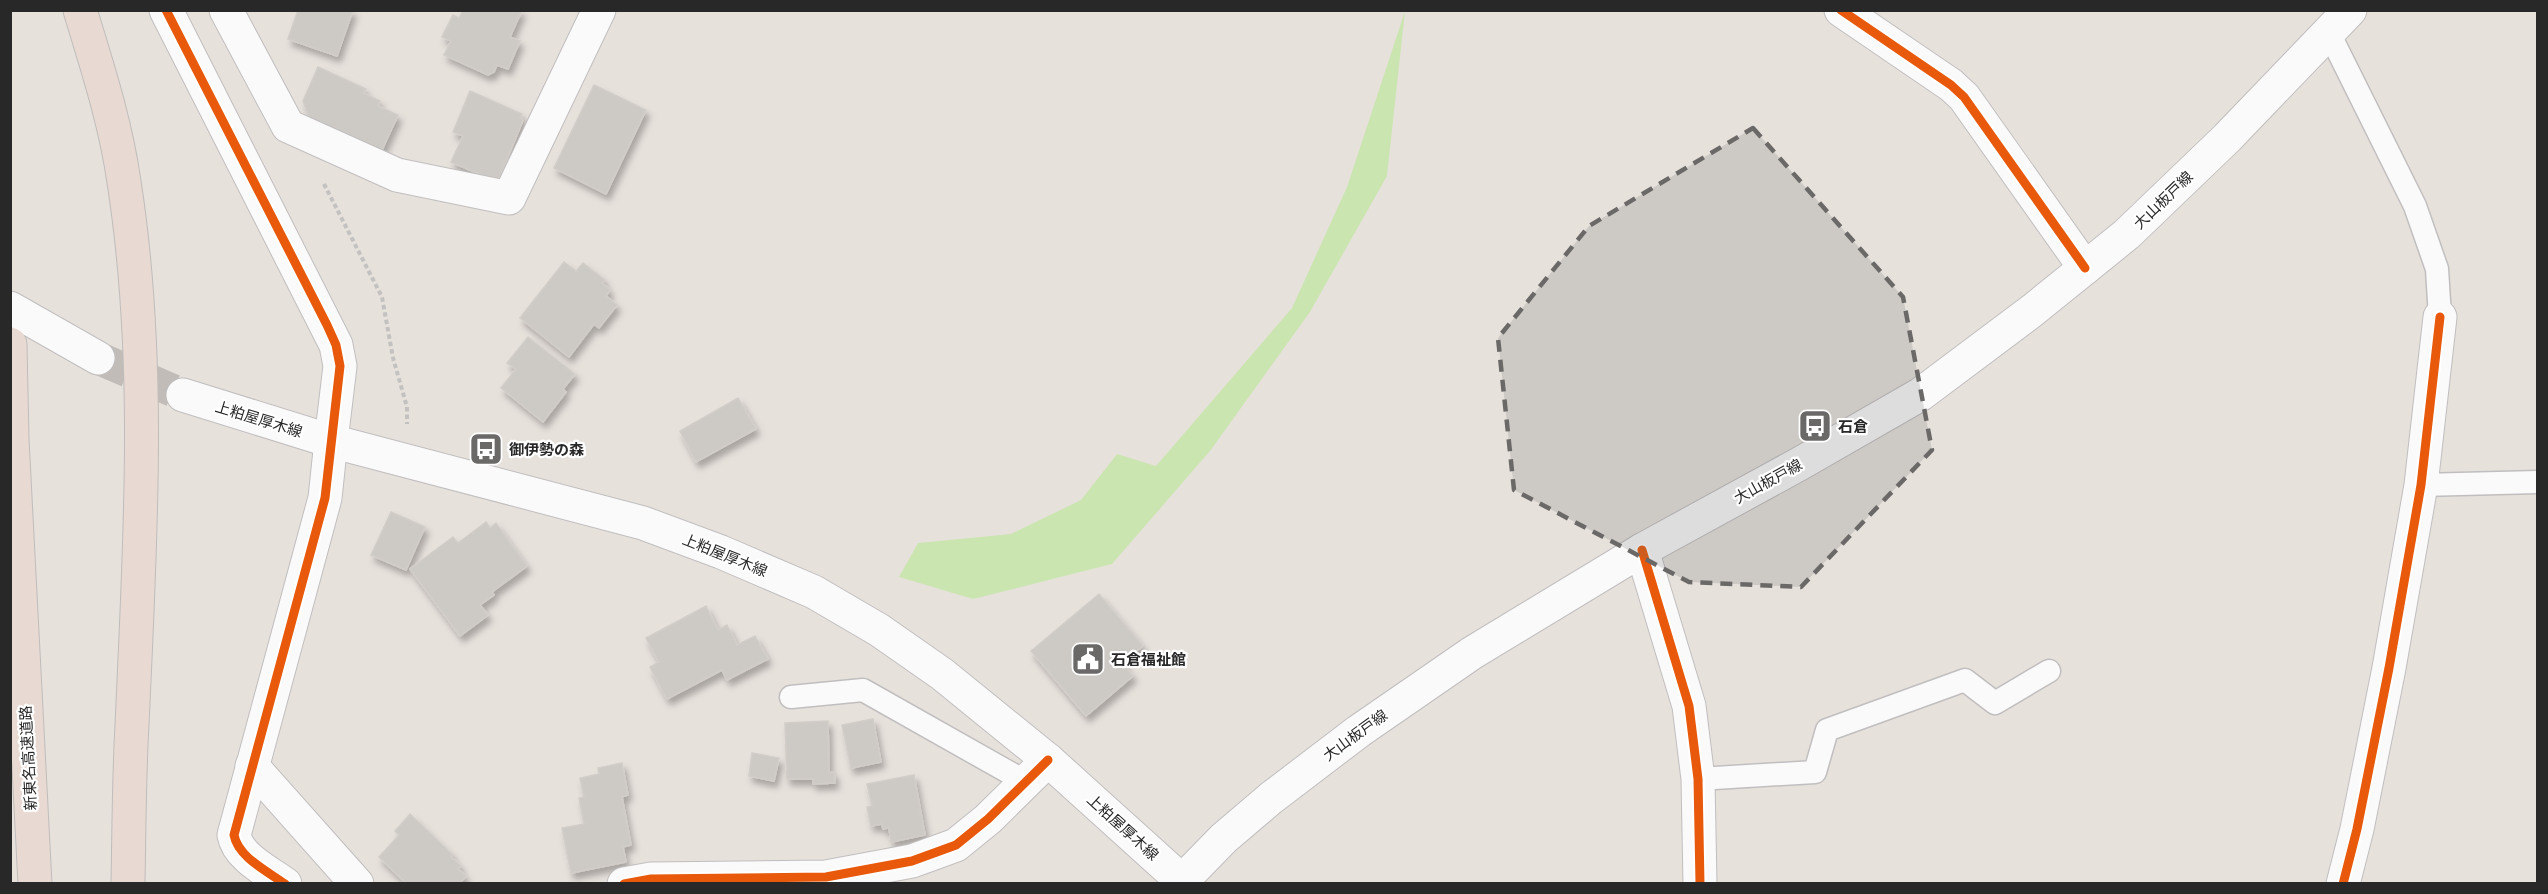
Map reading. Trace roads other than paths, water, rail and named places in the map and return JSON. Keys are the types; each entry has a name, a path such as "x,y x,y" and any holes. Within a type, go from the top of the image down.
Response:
{"highway":[{"path":"80,10 101,79 124,180 137,295 142,429 128,884"},
{"name":"新東名高速道路","path":"10,344 12,439 35,884"}],"street":[{"path":"166,10 336,345 340,366 325,498 235,826 236,846 285,884"},
{"path":"226,10 288,126 398,175 508,198 599,10"},
{"path":"1841,10 1951,85 1964,97 2085,268"},
{"name":"大山板戸線","path":"1180,882 1224,838 1271,798 1359,730 1472,653 1642,550 1921,394 2033,310 2127,234 2339,22"},
{"path":"10,308 98,358"},
{"path":"2343,884 2357,829 2384,691 2421,485 2440,316"},
{"name":"上粕屋厚木線","path":"183,395 331,441 643,522 722,552 814,592 879,630 942,674 1037,771 1180,882"},
{"path":"1642,550 1689,706 1698,779 1700,884"},
{"path":"252,766 357,884"},
{"path":"624,884 651,879 826,877 912,861 956,845 988,819 1037,771"}],"lane":[{"path":"2339,22 2415,206 2437,269 2440,316"},
{"path":"2421,485 2538,482"},
{"path":"1698,779 1815,772 1827,730 1965,680 1995,703 2049,671"},
{"path":"791,697 863,690 1037,771"}],"tunnel":[{"path":"98,358 183,395"}],"place":[{"name":"石倉","path":"1815,426"},
{"name":"御伊勢の森","path":"486,449"},
{"name":"石倉福祉館","path":"1088,659"}]}
